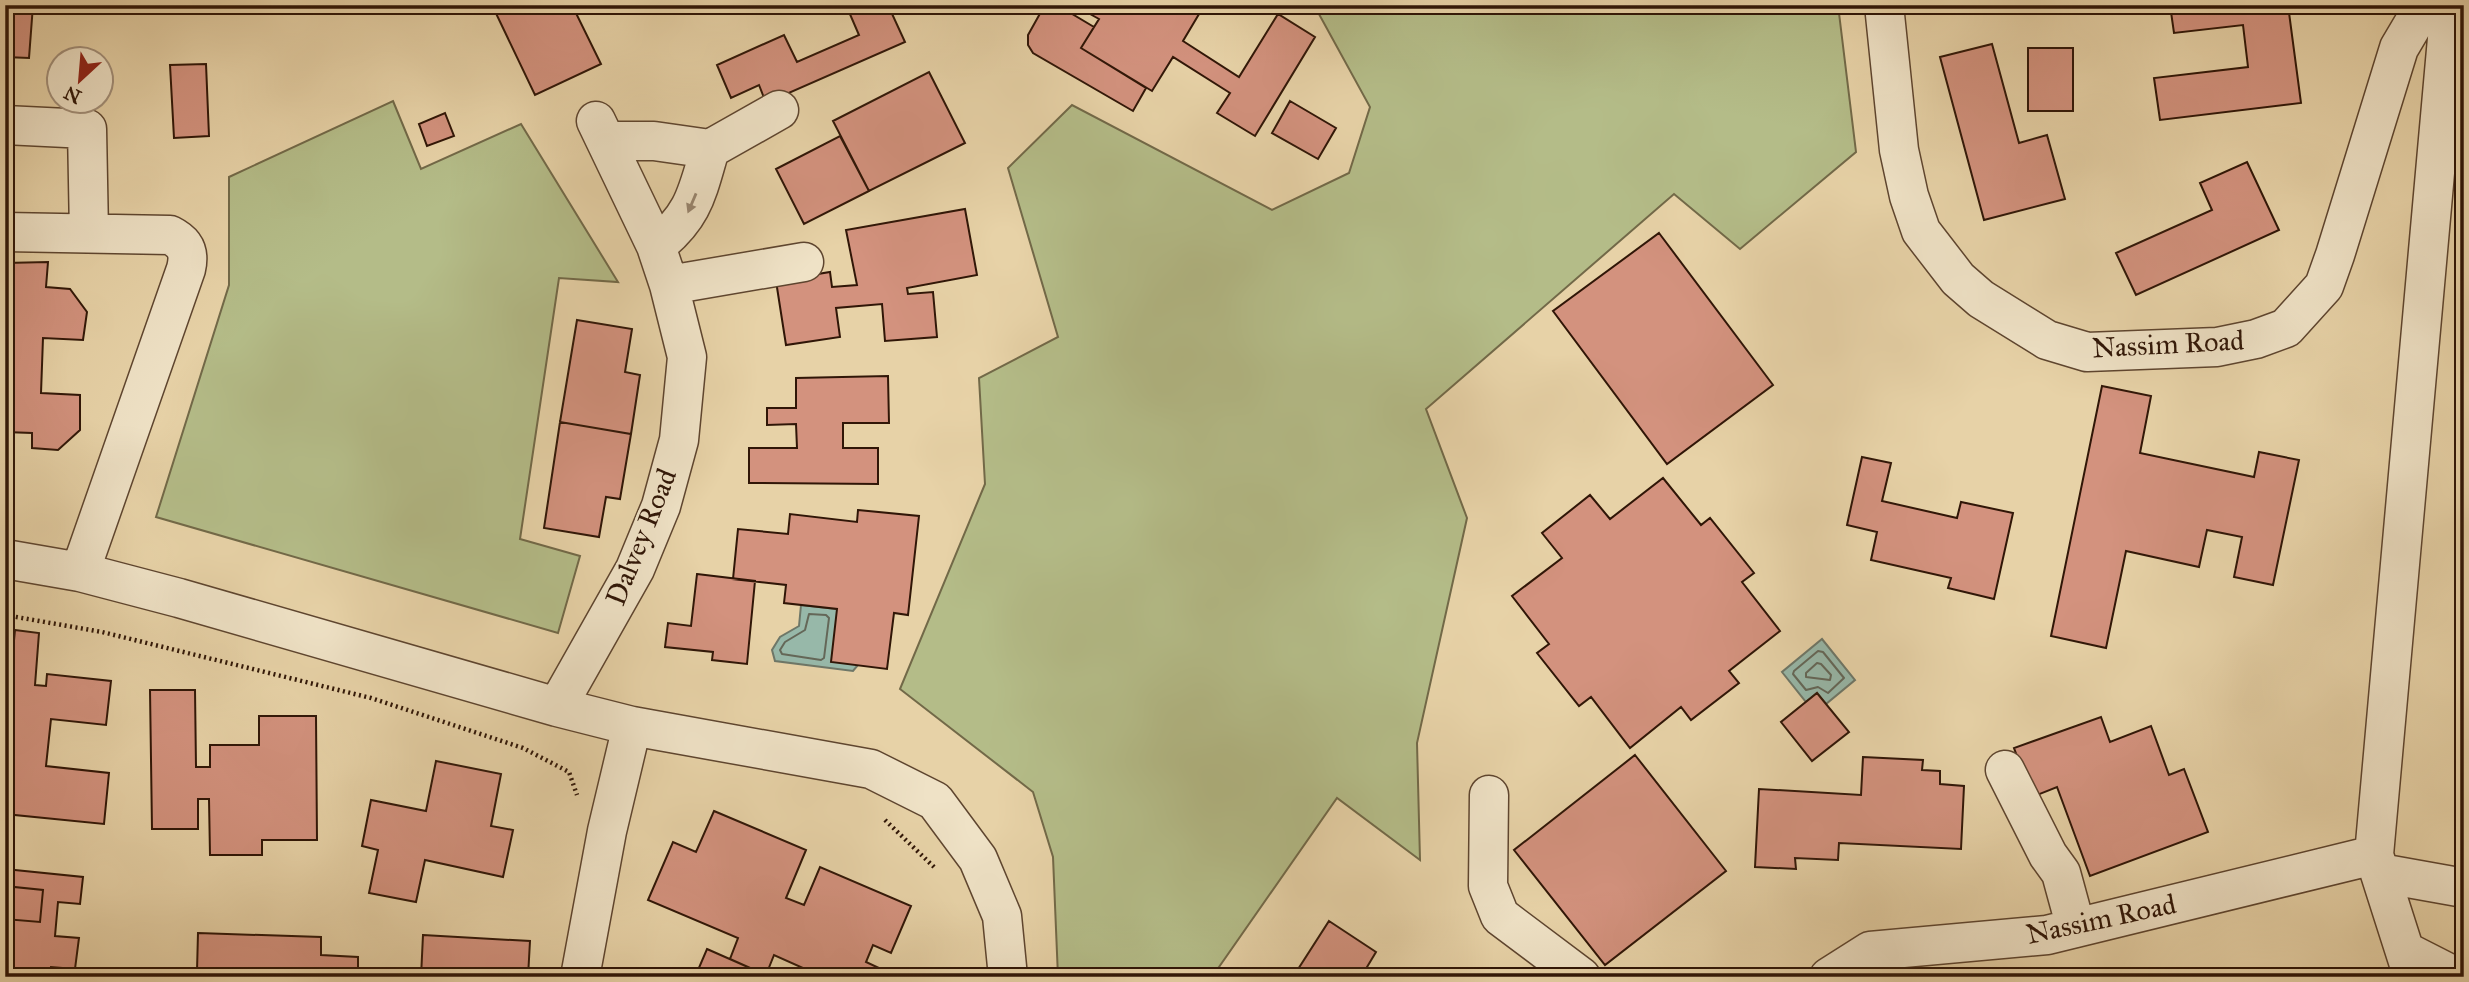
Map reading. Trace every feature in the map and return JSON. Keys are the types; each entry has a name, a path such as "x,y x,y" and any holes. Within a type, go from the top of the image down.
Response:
{"street":[{"name":"Nassim Road","path":"1884,5 1899,150 1909,196 1921,231 1958,279 1981,299 2047,340 2087,352 2217,347 2256,339 2286,328 2324,286 2399,48 2415,21 2430,5"},
{"path":"2450,5 2377,864 2409,964 2456,977"},
{"path":"656,246 679,226 694,204 710,149 779,110"},
{"path":"5,125 87,129 89,233"},
{"name":"Dalvey Road","path":"556,707 635,569 661,506 679,440 687,358 669,285 656,246 601,131 710,149"},
{"path":"5,232 170,234 182,241 189,256 80,572"},
{"path":"669,285 804,262"},
{"path":"5,559 80,572 179,598 556,707 632,726 871,769 935,801 978,859 1002,916 1008,977"},
{"path":"580,977 607,831 632,726"},
{"path":"2006,770 2048,855 2062,873 2076,928"},
{"path":"1489,795 1488,886 1500,916 1581,977"},
{"name":"Nassim Road","path":"1829,977 1870,951 2047,935 2377,864"},
{"path":"2377,864 2464,888"}],"path":[{"path":"5,615 102,632 371,698 498,739 523,748 569,772 579,803"},
{"path":"884,819 942,875"}],"green space":[{"path":"1314,5 1838,5 1856,152 1740,249 1674,194 1426,409 1467,518 1417,743 1420,860 1337,798 1212,977 1058,977 1053,857 1033,792 900,689 985,484 979,378 1058,337 1008,168 1072,105 1272,210 1349,173 1370,107"},
{"path":"393,101 421,169 521,124 618,282 559,278 520,539 580,556 558,633 156,517 229,285 229,177"}],"water":[{"path":"801,605 837,609 858,665 853,671 775,661 772,650 780,637 799,626"},
{"path":"1822,639 1855,680 1826,704 1817,693 1806,702 1782,672"}],"building":[{"path":"5,5 33,5 29,58 5,57"},
{"path":"492,5 572,5 601,64 535,95"},
{"path":"846,5 888,5 905,42 766,103 759,85 731,98 717,65 784,35 797,62 859,35"},
{"path":"1074,5 1196,5 1202,9 1183,41 1239,77 1278,14 1315,37 1255,136 1217,113 1230,93 1173,57 1152,91 1081,48 1099,19"},
{"path":"2170,5 2288,5 2301,103 2160,120 2154,78 2248,67 2243,25 2174,33"},
{"path":"1049,6 1062,8 1094,27 1081,48 1146,88 1133,111 1033,53 1028,45 1028,35 1042,10"},
{"path":"1992,44 2019,143 2047,135 2065,199 1984,220 1940,57"},
{"path":"2028,48 2073,48 2073,111 2028,111"},
{"path":"206,64 209,136 174,138 170,65"},
{"path":"929,72 965,143 869,191 833,121"},
{"path":"1290,101 1336,128 1318,159 1272,133"},
{"path":"445,113 454,136 427,146 419,124"},
{"path":"840,136 869,191 804,224 776,169"},
{"path":"2247,162 2279,230 2136,295 2116,253 2212,210 2200,183"},
{"path":"965,209 977,275 907,288 908,294 933,292 937,337 885,341 882,304 836,308 840,337 786,345 776,281 830,272 832,287 857,285 846,230"},
{"path":"1659,233 1773,385 1667,464 1553,311"},
{"path":"48,262 46,287 70,289 87,312 83,340 43,338 41,393 80,395 80,430 58,450 32,448 32,433 5,432 5,263"},
{"path":"577,320 632,329 625,372 640,375 631,434 560,422"},
{"path":"888,376 889,423 843,423 843,448 878,448 878,484 749,483 749,448 797,448 796,424 767,425 767,408 796,408 796,378"},
{"path":"2102,386 2151,396 2140,453 2254,477 2259,452 2299,460 2273,585 2234,577 2242,537 2207,530 2199,567 2126,551 2106,648 2051,636"},
{"path":"560,422 631,434 620,499 606,497 599,537 544,528"},
{"path":"1862,457 1891,463 1882,501 1957,518 1961,502 2013,513 1994,599 1948,588 1951,578 1871,560 1877,532 1847,525"},
{"path":"1663,478 1701,525 1710,518 1754,573 1742,582 1780,631 1729,671 1739,683 1691,720 1681,707 1630,748 1591,697 1579,706 1537,653 1549,644 1512,596 1562,558 1542,533 1590,495 1610,519"},
{"path":"858,510 919,516 908,615 894,613 887,669 831,662 837,609 784,603 786,585 733,579 738,529 788,534 790,514 857,522"},
{"path":"697,574 755,581 747,664 712,660 713,652 665,647 668,623 691,626"},
{"path":"15,630 39,633 35,685 46,686 47,674 111,681 106,725 51,719 46,766 109,773 104,824 5,814 5,682 10,682"},
{"path":"150,690 195,690 196,767 210,767 210,745 259,745 259,716 316,716 317,840 262,840 262,855 210,855 209,799 198,799 198,829 152,829"},
{"path":"1817,693 1849,732 1812,761 1781,722"},
{"path":"2101,717 2110,742 2151,726 2169,775 2184,769 2208,832 2090,876 2057,787 2032,797 2014,748"},
{"path":"1635,755 1726,871 1605,965 1514,850"},
{"path":"1863,757 1923,760 1922,770 1940,771 1940,784 1964,786 1961,849 1839,843 1838,860 1795,858 1796,869 1755,867 1759,789 1861,795"},
{"path":"436,761 501,774 491,826 513,830 503,877 425,860 416,902 369,893 378,850 362,846 371,800 426,811"},
{"path":"714,811 806,850 786,898 804,905 820,867 911,906 891,953 873,945 866,962 879,968 875,977 823,977 774,955 766,975 730,959 738,938 648,900 673,842 696,852"},
{"path":"5,869 83,877 80,904 58,902 55,936 79,938 75,969 51,967 50,977 5,977 5,919 40,922 43,890 5,886"},
{"path":"5,869 83,877 80,904 58,902 55,936 79,938 75,969 51,967 50,977 5,977"},
{"path":"1329,921 1376,952 1361,977 1293,977"},
{"path":"198,933 321,937 321,955 358,957 358,977 153,977 154,970 197,971"},
{"path":"423,935 530,941 528,977 421,977"},
{"path":"707,949 766,975 771,977 695,977"}]}
